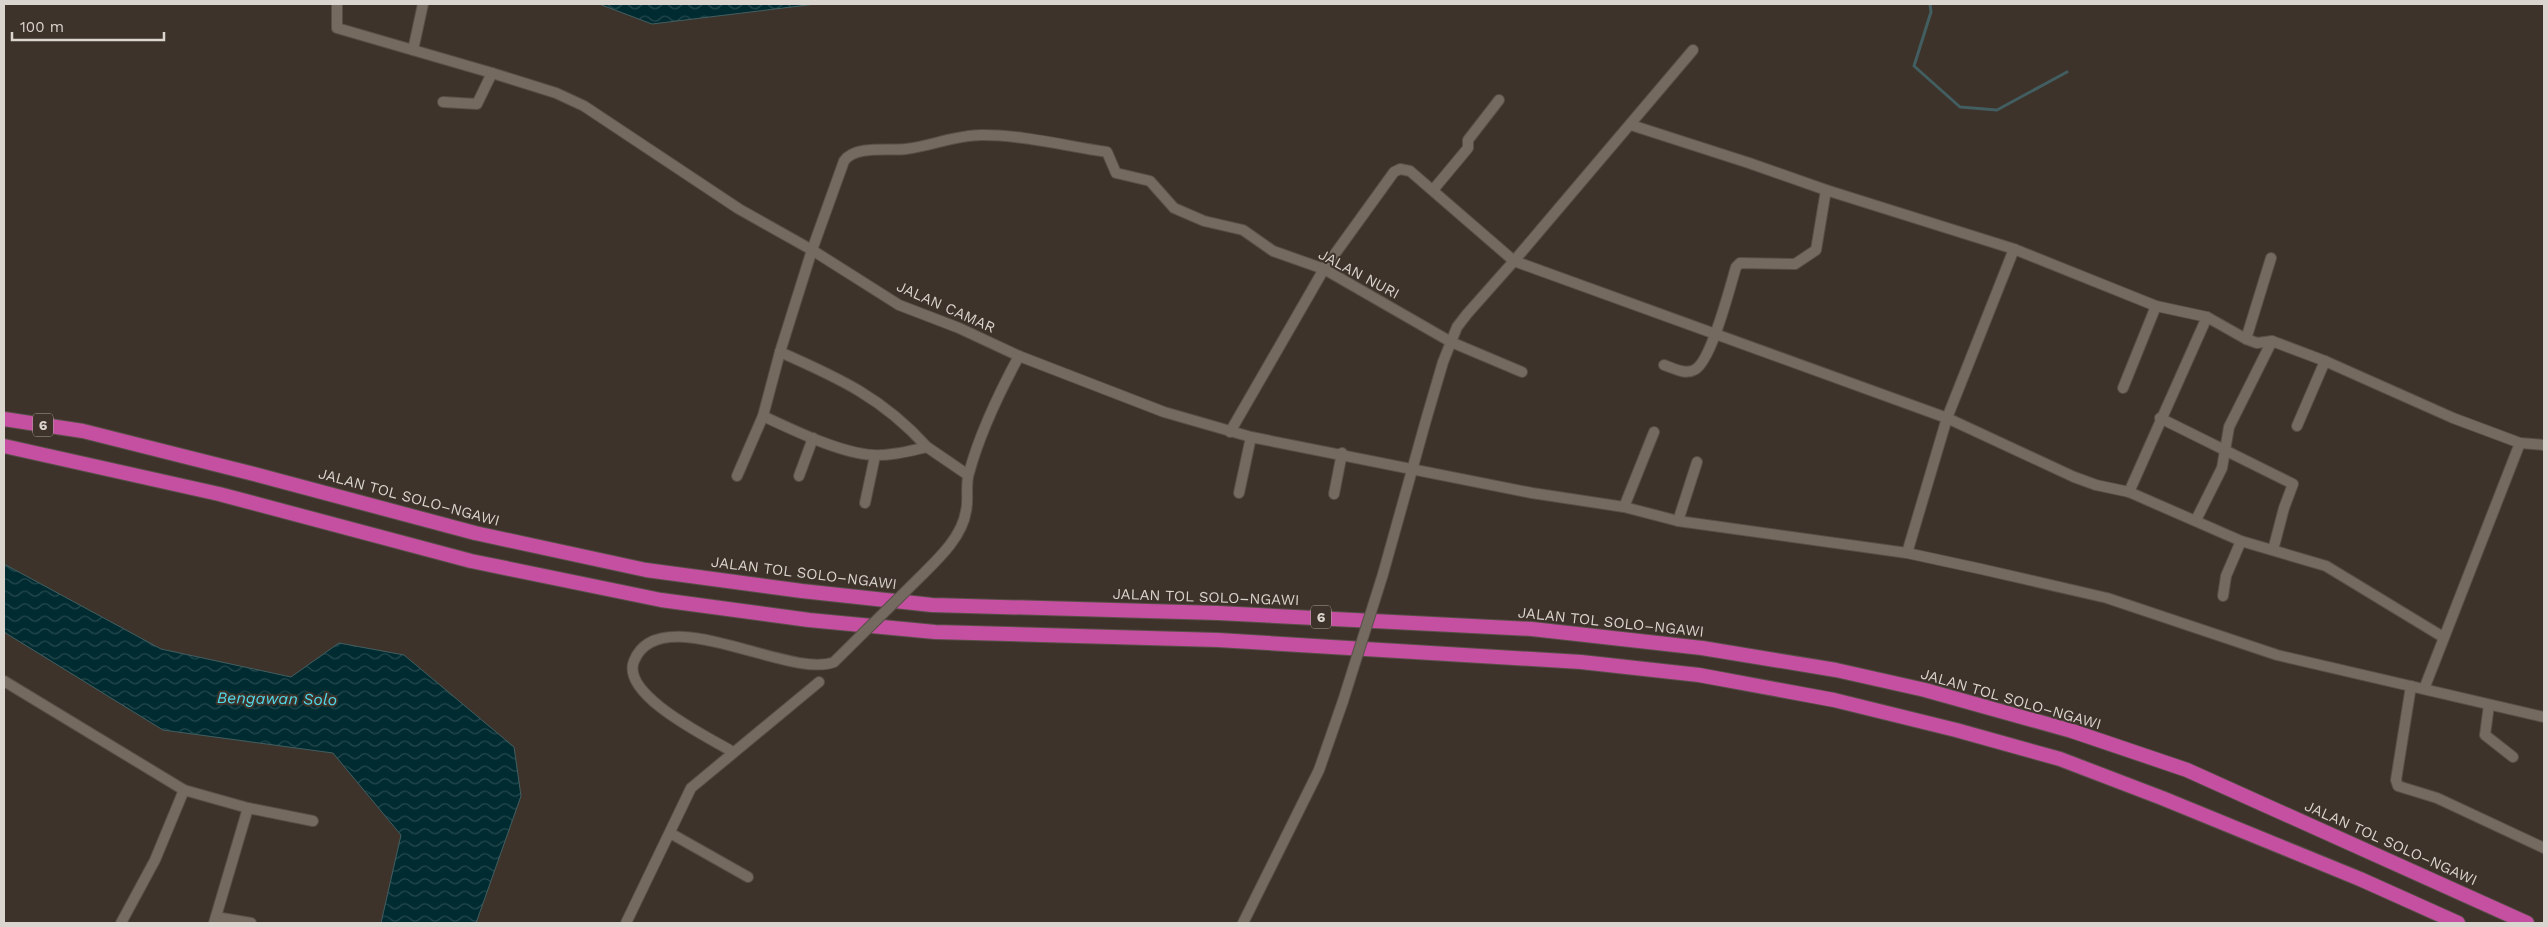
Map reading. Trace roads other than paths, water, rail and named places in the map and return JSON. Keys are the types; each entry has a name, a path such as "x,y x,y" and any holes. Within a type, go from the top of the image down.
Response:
{"highway":[{"name":"JALAN TOL SOLO–NGAWI","path":"4,418 83,431 475,533 646,570 802,591 932,605 1218,613 1532,628 1702,648 1836,670 1925,690 2035,721 2187,770 2527,923"},
{"name":"6","path":"4,446 77,461 229,497 471,561 671,601 809,620 935,632 1218,640 1581,662 1699,675 1824,699 1956,730 2060,759 2352,875 2458,923"}],"street":[{"name":"JALAN CAMAR","path":"337,4 337,28 492,72 562,95 584,106 739,209 812,250 899,305 960,328 1019,356 1164,412 1251,437 1342,453 1532,493 1624,506 1678,521 1907,553 2107,598 2278,655 2544,717"},
{"path":"413,50 423,4"},
{"path":"1242,923 1319,770 1383,574 1412,468 1451,342 1467,314 1693,50"},
{"path":"443,102 477,104 492,72"},
{"path":"1433,190 1468,148 1468,140 1499,100"},
{"path":"1630,125 1723,154 1826,190 2014,249 2156,306 2207,317 2246,339 2257,343 2272,341 2325,361 2454,418 2520,443 2544,445"},
{"name":"JALAN NURI","path":"812,250 842,165 848,156 862,152 907,149 982,135 1107,152 1116,173 1150,181 1174,208 1204,221 1243,230 1273,251 1324,269 1451,342 1522,372"},
{"path":"1230,432 1324,269 1394,172 1400,168 1410,171 1514,261 1947,418 2074,477 2096,485 2129,492 2241,541 2307,560 2343,574 2443,637"},
{"path":"1664,365 1685,372 1695,370 1710,348 1736,267 1740,263 1795,264 1816,250 1826,190"},
{"path":"1907,553 1947,418 2014,249"},
{"path":"737,476 763,416 780,352 812,250"},
{"path":"2246,339 2271,258"},
{"path":"2123,388 2156,306"},
{"path":"2129,492 2160,418 2207,317"},
{"path":"2196,520 2222,468 2229,427 2272,341"},
{"path":"780,352 840,380 890,409 926,447 968,474"},
{"path":"733,752 659,707 648,698 635,677 633,668 640,652 647,646 666,638 682,638 738,646 815,667 834,662 918,579 942,554 957,534 966,512 968,474 996,399 1019,356"},
{"path":"2296,426 2325,361"},
{"path":"763,416 813,438 875,456 926,447"},
{"path":"2160,418 2226,449 2293,484 2284,508 2273,550"},
{"path":"1624,506 1654,432"},
{"path":"1239,494 1251,437"},
{"path":"799,476 813,438"},
{"path":"2424,689 2520,443"},
{"path":"1334,494 1342,453"},
{"path":"865,503 875,456"},
{"path":"1678,521 1697,462"},
{"path":"2223,596 2226,576 2241,541"},
{"path":"4,681 184,790 248,808 313,821"},
{"path":"626,923 691,788 733,752 804,697 819,682"},
{"path":"2411,686 2396,780 2398,786 2438,798 2544,848"},
{"path":"2489,705 2485,734 2513,757"},
{"path":"121,923 155,860 184,790"},
{"path":"248,808 215,920 251,923"},
{"path":"670,833 748,877"}],"water":[{"path":"599,4 816,4 652,24"},
{"name":"Bengawan Solo","path":"4,564 161,649 291,677 339,643 404,655 514,747 521,796 476,923 381,923 401,835 333,753 163,730 4,632"}],"waterway":[{"path":"1930,4 1931,12 1914,66 1960,107 1997,110 2067,72"}]}
